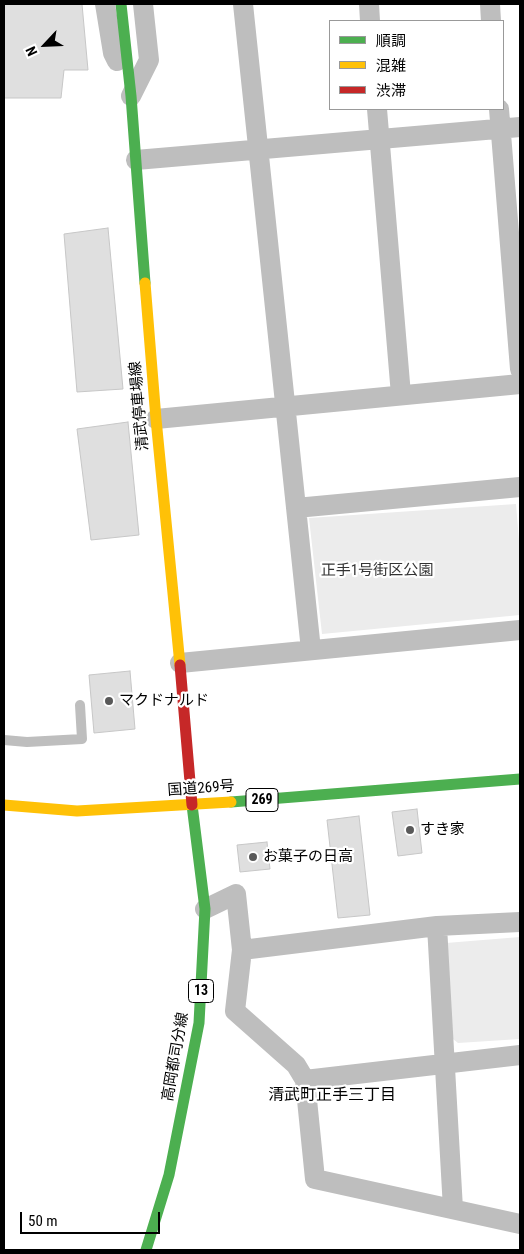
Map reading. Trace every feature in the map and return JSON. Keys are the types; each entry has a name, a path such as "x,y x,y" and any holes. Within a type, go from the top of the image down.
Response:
{"main road":[{"name":"清武停車場線","path":"121,4 131,96 156,419 192,805"},
{"name":"国道269号","path":"4,805 77,811 192,805 520,779"},
{"name":"高岡都司分線","path":"146,1250 169,1175 199,1023 205,909 192,805"}],"street":[{"path":"105,4 114,52 131,96"},
{"path":"131,96 149,60 143,4"},
{"path":"243,4 311,650"},
{"path":"368,4 370,20"},
{"path":"490,4 491,20"},
{"path":"377,110 401,395"},
{"path":"499,110 520,370"},
{"path":"136,160 520,127"},
{"path":"156,419 520,384"},
{"path":"296,508 520,487"},
{"path":"180,663 520,630"},
{"path":"4,816 77,811"},
{"path":"205,909 236,894 242,950 235,1011 296,1066 305,1080 315,1179 520,1224"},
{"path":"242,950 437,926 520,922"},
{"path":"437,926 453,1209"},
{"path":"305,1080 520,1056"}],"lane":[{"path":"4,740 27,742 82,739 80,705"}],"green space":[{"name":"正手1号街区公園","path":"516,504 520,553 520,615 322,634 309,518"},
{"path":"520,937 520,1039 458,1043 453,1039 446,943"}],"building":[{"path":"4,4 82,4 88,70 64,70 61,98 4,98"},
{"path":"108,228 123,389 77,392 64,234"},
{"path":"128,422 139,535 91,540 77,429"},
{"path":"130,671 135,729 94,733 89,675"},
{"path":"417,809 422,853 398,856 392,812"},
{"path":"359,816 370,915 338,918 327,820"},
{"name":"お菓子の日高","path":"267,842 270,869 240,872 237,845"}],"traffic: fast":[{"path":"121,4 131,96 145,283"},
{"path":"231,802 520,779"},
{"path":"146,1250 169,1175 199,1023 205,909 192,805"}],"traffic: slow":[{"path":"145,283 180,665"},
{"path":"4,805 77,811 231,802"}],"traffic: jam":[{"path":"180,665 192,805"}],"place":[{"name":"マクドナルド","path":"109,701"},
{"name":"すき家","path":"410,830"},
{"name":"お菓子の日高","path":"253,857"}],"district":[{"name":"清武町正手三丁目","path":"332,1096"}]}
